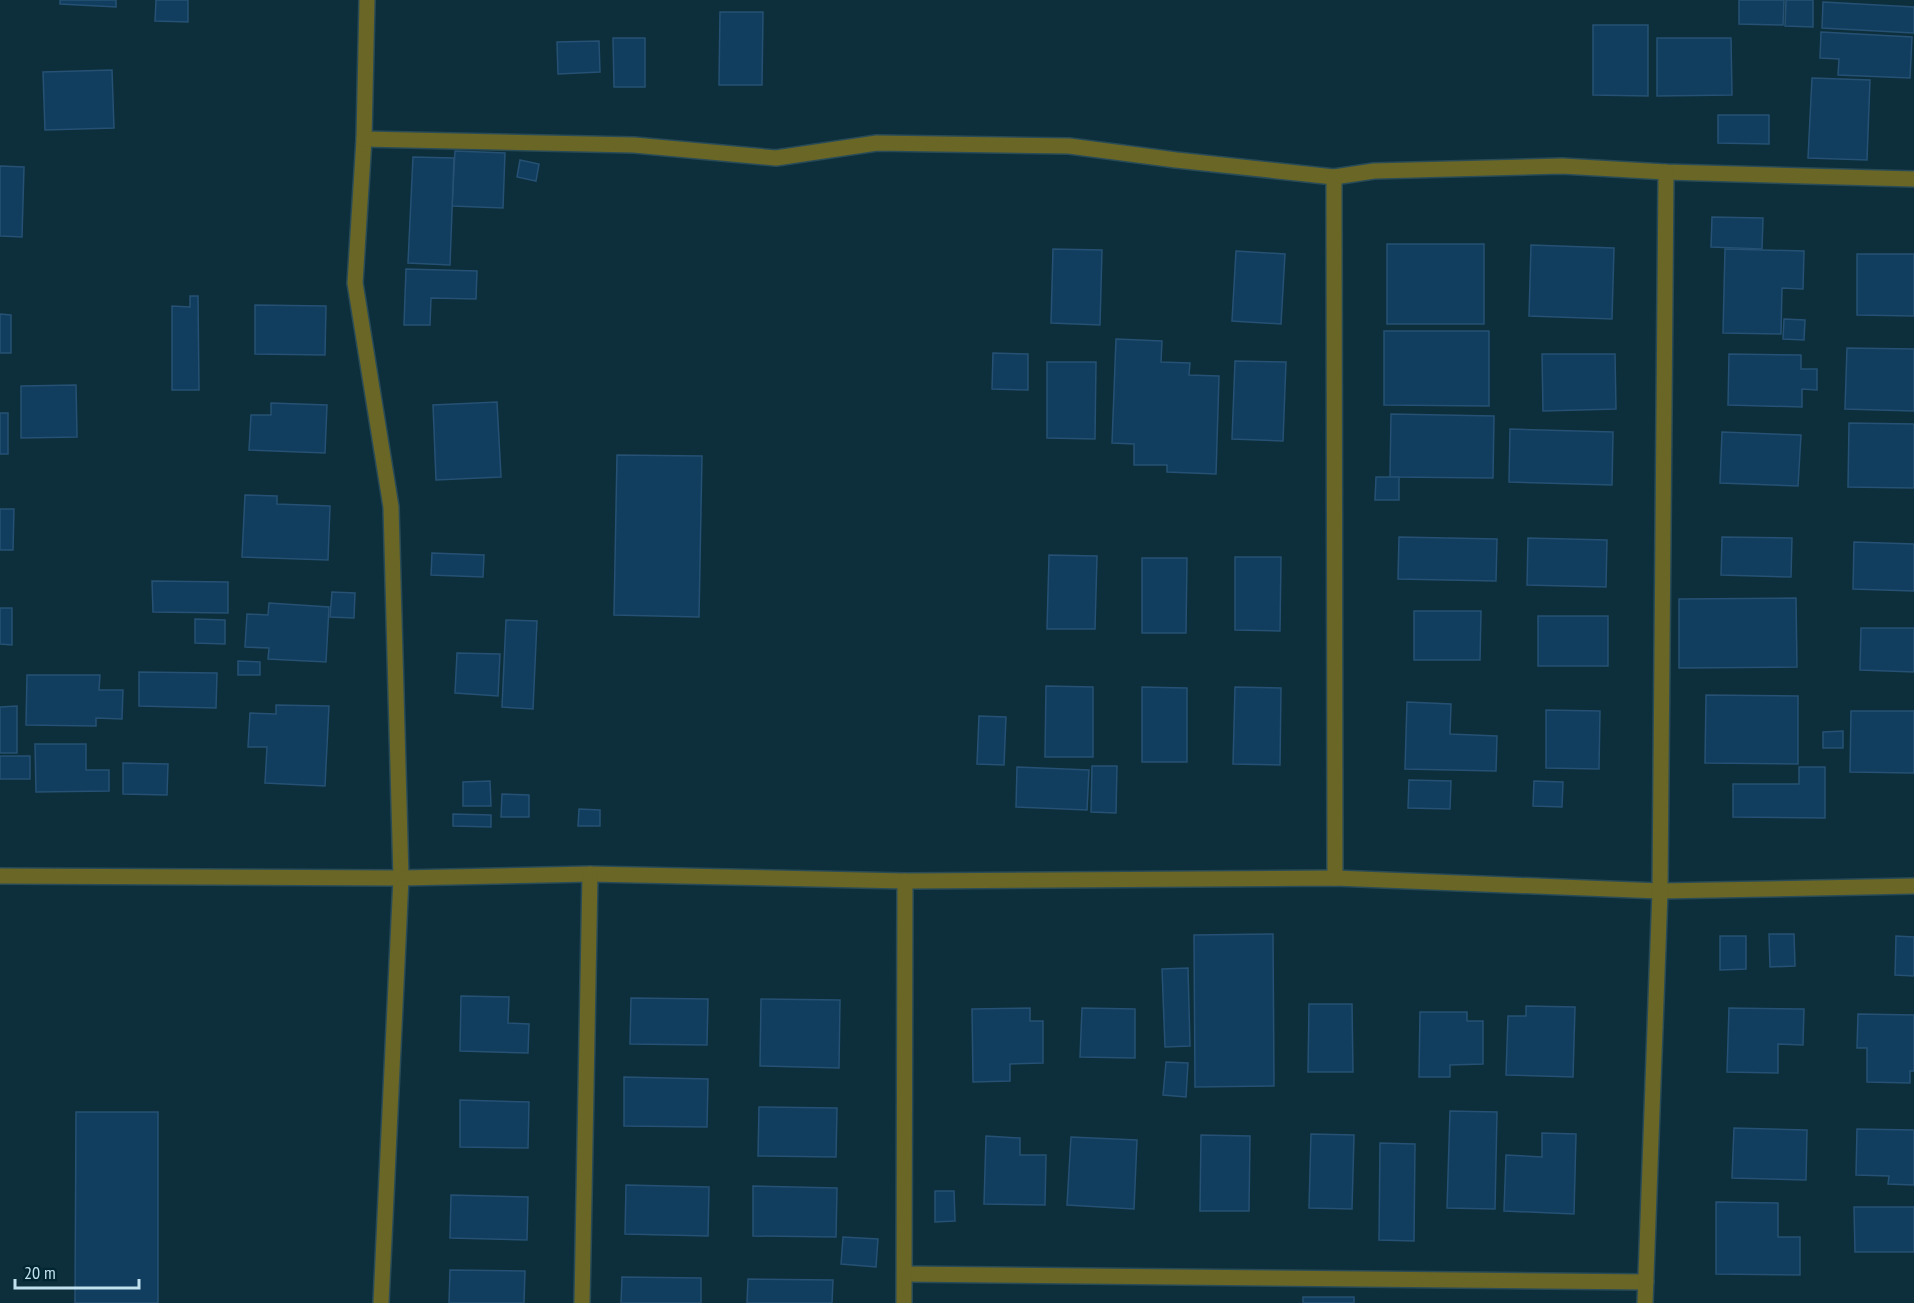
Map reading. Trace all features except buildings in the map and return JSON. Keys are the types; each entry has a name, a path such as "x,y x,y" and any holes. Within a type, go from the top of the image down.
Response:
{"street":[{"path":"368,0 364,139 355,283 391,507 401,878 381,1303"},
{"path":"364,139 634,145 776,158 877,143 1069,146 1334,177 1374,171 1562,166 1666,172 1914,179"},
{"path":"1645,1303 1660,891 1666,172"},
{"path":"1334,177 1335,878"},
{"path":"582,1303 590,874"},
{"path":"0,876 401,878 590,874 905,881 1335,878 1660,891 1914,886"},
{"path":"904,1303 905,881"},
{"path":"904,1274 1646,1282"}]}
